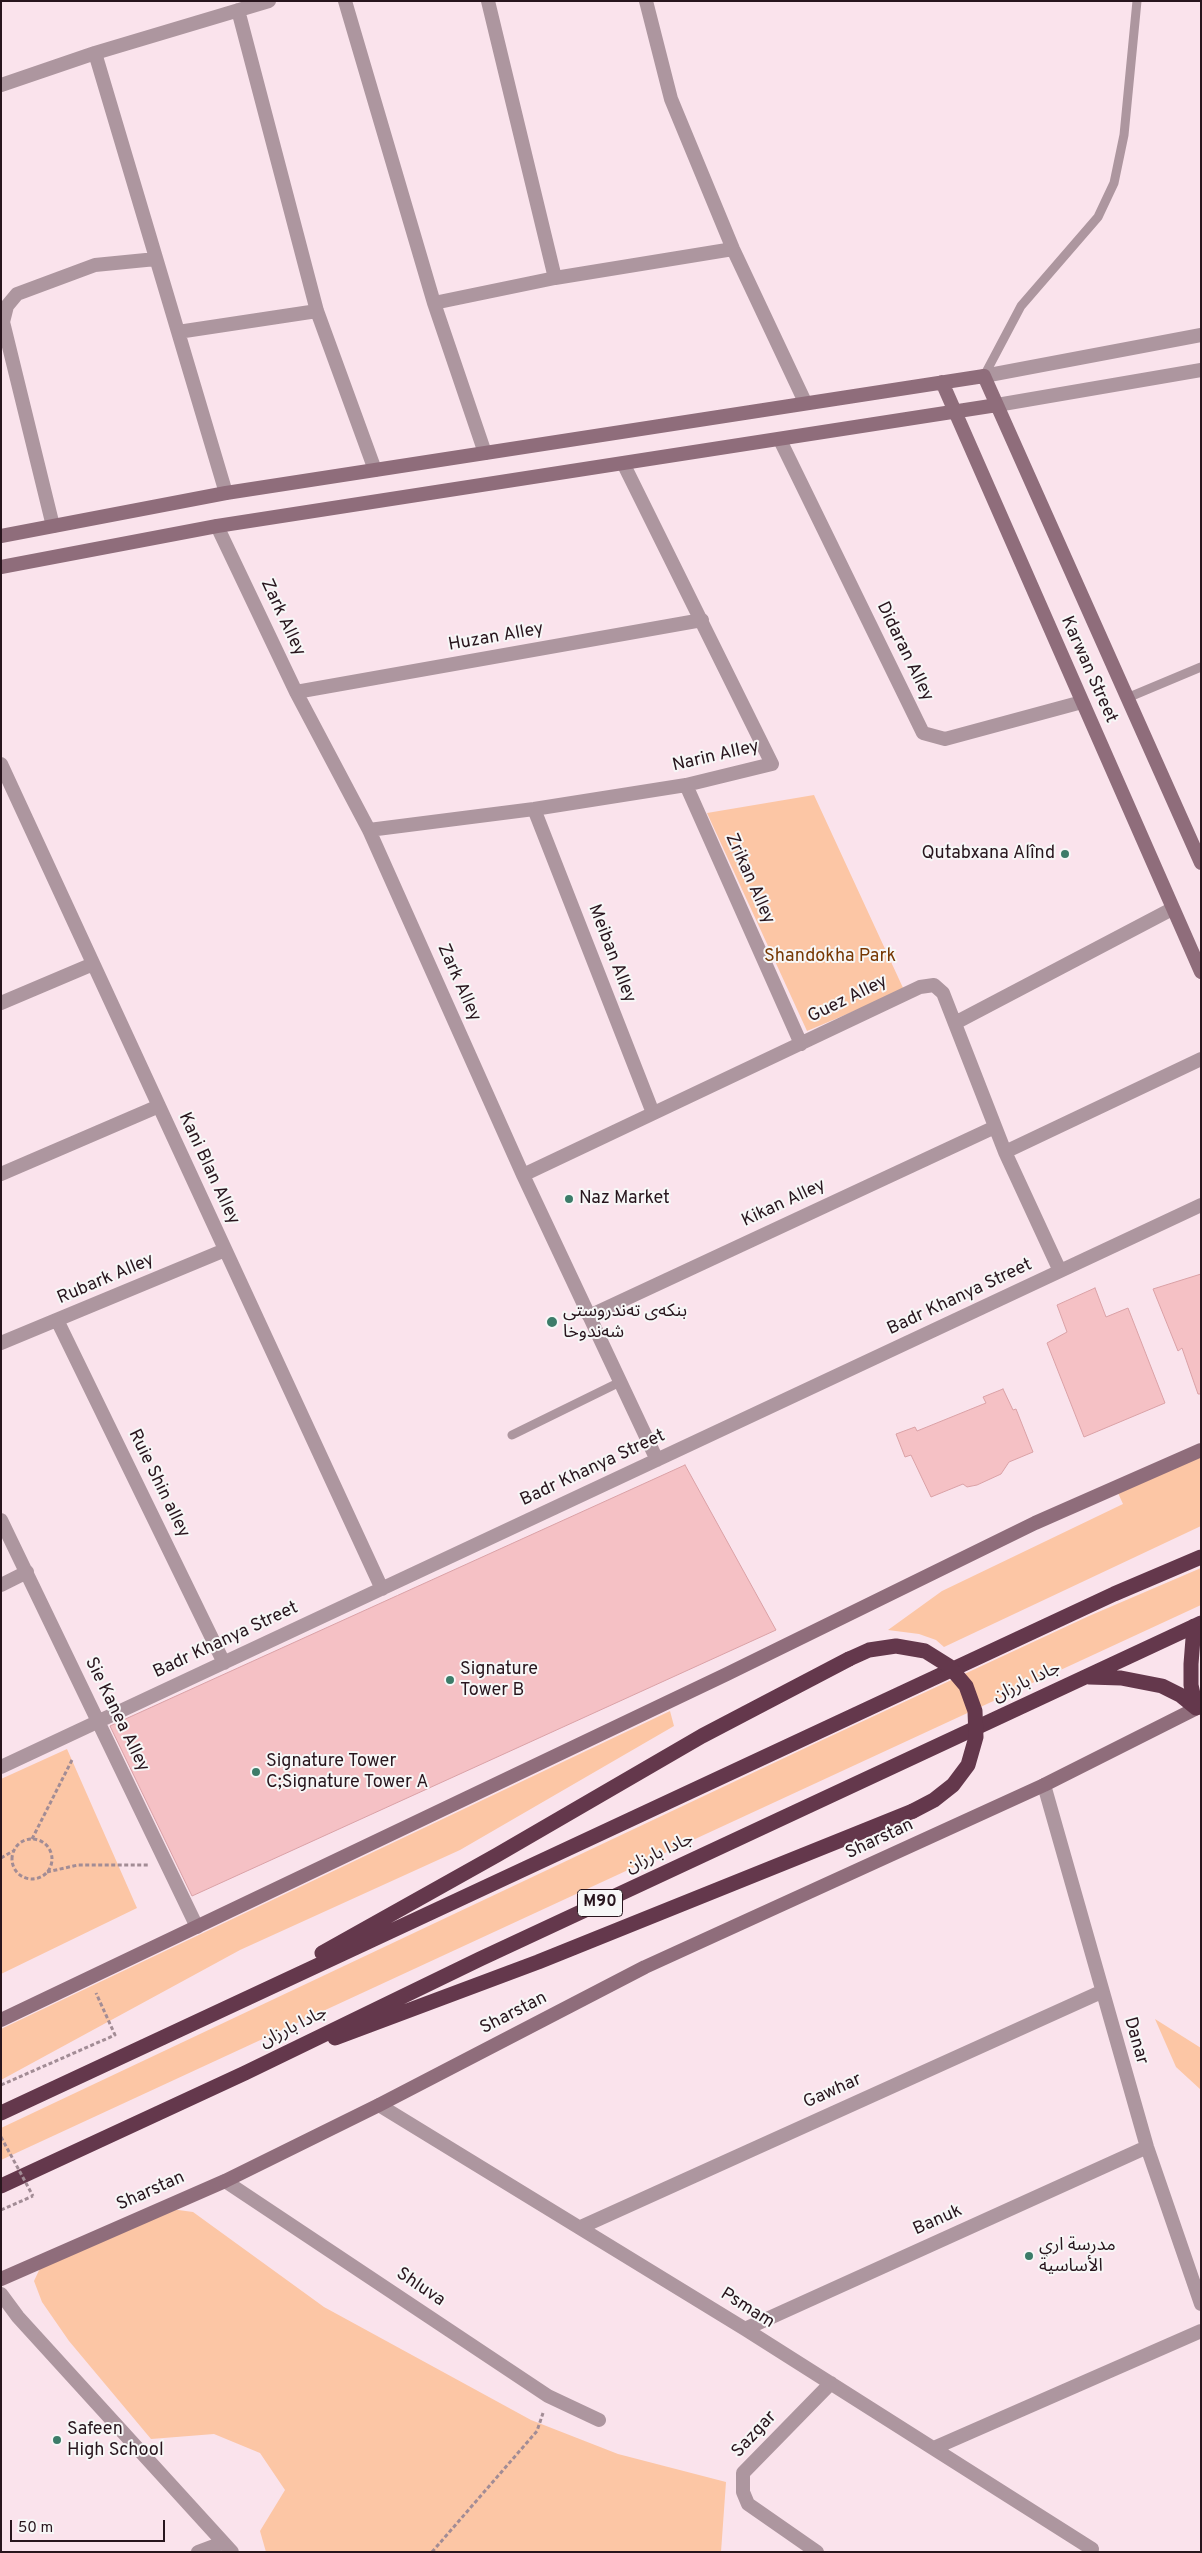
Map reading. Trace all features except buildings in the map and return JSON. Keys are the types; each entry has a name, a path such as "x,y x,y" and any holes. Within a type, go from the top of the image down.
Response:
{"highway":[{"path":"1,2113 1114,1594 1201,1557"},
{"path":"1198,1624 1191,1664 1191,1685 1199,1708"},
{"name":"جادا بارزان","path":"1,2186 245,2073 455,1971 1198,1624"},
{"path":"213,2013 497,1855 702,1736 869,1650 896,1646 925,1651 949,1666 966,1686 975,1711 976,1737 968,1764 953,1785 934,1800 913,1811 547,1958 245,2073"},
{"path":"1085,1677 1122,1678 1162,1686 1199,1708"}],"main road":[{"path":"1,536 226,493 805,402 984,376"},
{"name":"Karwan Street","path":"984,376 1201,863"},
{"name":"Karwan Street","path":"942,382 1201,972"},
{"path":"1,568 218,526 624,465 997,405"},
{"path":"1,2020 727,1674 1036,1523 1201,1450"},
{"name":"Sharstan","path":"1,2278 225,2181 379,2105 645,1968 1044,1785 1199,1708"}],"street":[{"path":"1,85 95,53 269,1"},
{"path":"345,1 434,303 485,453"},
{"path":"488,1 555,278"},
{"path":"646,1 671,99 733,248 805,402"},
{"path":"238,10 317,311 375,470"},
{"path":"95,53 226,493"},
{"path":"434,303 555,278 733,248"},
{"path":"53,526 3,322 7,306 17,294 95,265 156,259"},
{"path":"178,332 317,311"},
{"path":"984,376 1201,335"},
{"path":"997,405 1201,370"},
{"name":"Didaran Alley","path":"780,440 923,733 945,739 1082,702"},
{"name":"Narin Alley","path":"369,830 686,785 772,764 624,465"},
{"name":"Zark Alley","path":"218,526 296,692 369,830 523,1174 657,1460"},
{"name":"Huzan Alley","path":"296,692 702,620"},
{"name":"Kani Blan Alley","path":"1,764 382,1589"},
{"name":"Zrikan Alley","path":"686,785 801,1044"},
{"name":"Meiban Alley","path":"534,808 653,1113"},
{"path":"955,1023 1172,909"},
{"path":"1,1003 93,964"},
{"name":"Guez Alley","path":"523,1174 920,987 934,985 943,993 1005,1152 1060,1272"},
{"path":"1005,1152 1201,1059"},
{"path":"1,1174 159,1106"},
{"name":"Kikan Alley","path":"589,1316 995,1127"},
{"name":"Badr Khanya Street","path":"1,1767 1201,1205"},
{"name":"Rubark Alley","path":"1,1343 58,1322 225,1250"},
{"name":"Ruie Shin alley","path":"58,1322 224,1663"},
{"name":"Sie Kanea Alley","path":"1,1520 197,1927"},
{"path":"1,1585 26,1572"},
{"name":"Danar","path":"1044,1785 1146,2147 1201,2304"},
{"name":"Gawhar","path":"581,2227 1101,1992"},
{"name":"Psmam","path":"379,2105 745,2329 1092,2549"},
{"name":"Banuk","path":"745,2329 1146,2147"},
{"name":"Shluva","path":"225,2181 548,2396 599,2420"},
{"path":"1,2294 18,2317 227,2547"},
{"path":"934,2448 1201,2331"},
{"name":"Sazgar","path":"817,2552 748,2504 743,2492 743,2473 831,2383"},
{"path":"198,2552 227,2547"}],"lane":[{"path":"984,376 1021,306 1098,217 1114,183 1125,125 1137,1"},
{"path":"1128,698 1201,667"},
{"path":"512,1435 620,1382"}],"path":[{"path":"32,1838 72,1760"},
{"path":"1,1858 14,1851 20,1843 32,1838 39,1839 49,1848 52,1860 47,1872"},
{"path":"14,1851 12,1861 14,1867 22,1876 36,1879 47,1872 78,1865 167,1864"},
{"path":"1,2085 115,2034 89,1978"},
{"path":"1,2137 33,2196 1,2210"},
{"path":"432,2552 537,2431"}],"green space":[{"name":"Shandokha Park","path":"814,795 904,990 807,1031 707,813"},
{"path":"1201,1454 1201,1526 944,1647 936,1640 919,1634 888,1630 942,1591 1123,1504 1118,1493"},
{"path":"1201,1568 1201,1605 1,2160 1,2128 816,1743 1089,1616"},
{"path":"670,1711 674,1726 460,1850 240,1950 1,2080 1,2029"},
{"path":"67,1749 137,1908 1,1974 1,1779"},
{"path":"1155,2019 1201,2048 1201,2090 1176,2067"},
{"path":"171,2209 193,2212 324,2307 531,2420 618,2454 726,2482 721,2552 266,2552 260,2531 285,2490 260,2453 214,2434 151,2439 69,2341 42,2302 34,2281 42,2264"}],"place":[{"name":"Qutabxana Alînd","path":"1065,854"},
{"name":"Naz Market","path":"569,1199"},
{"name":"بنکەی تەندروستی شەندوخا","path":"552,1322"},
{"name":"Signature Tower B","path":"450,1680"},
{"name":"Signature Tower C;Signature Tower A","path":"256,1772"},
{"name":"مدرسة اري الأساسية","path":"1029,2256"},
{"name":"Safeen High School","path":"57,2440"}]}
